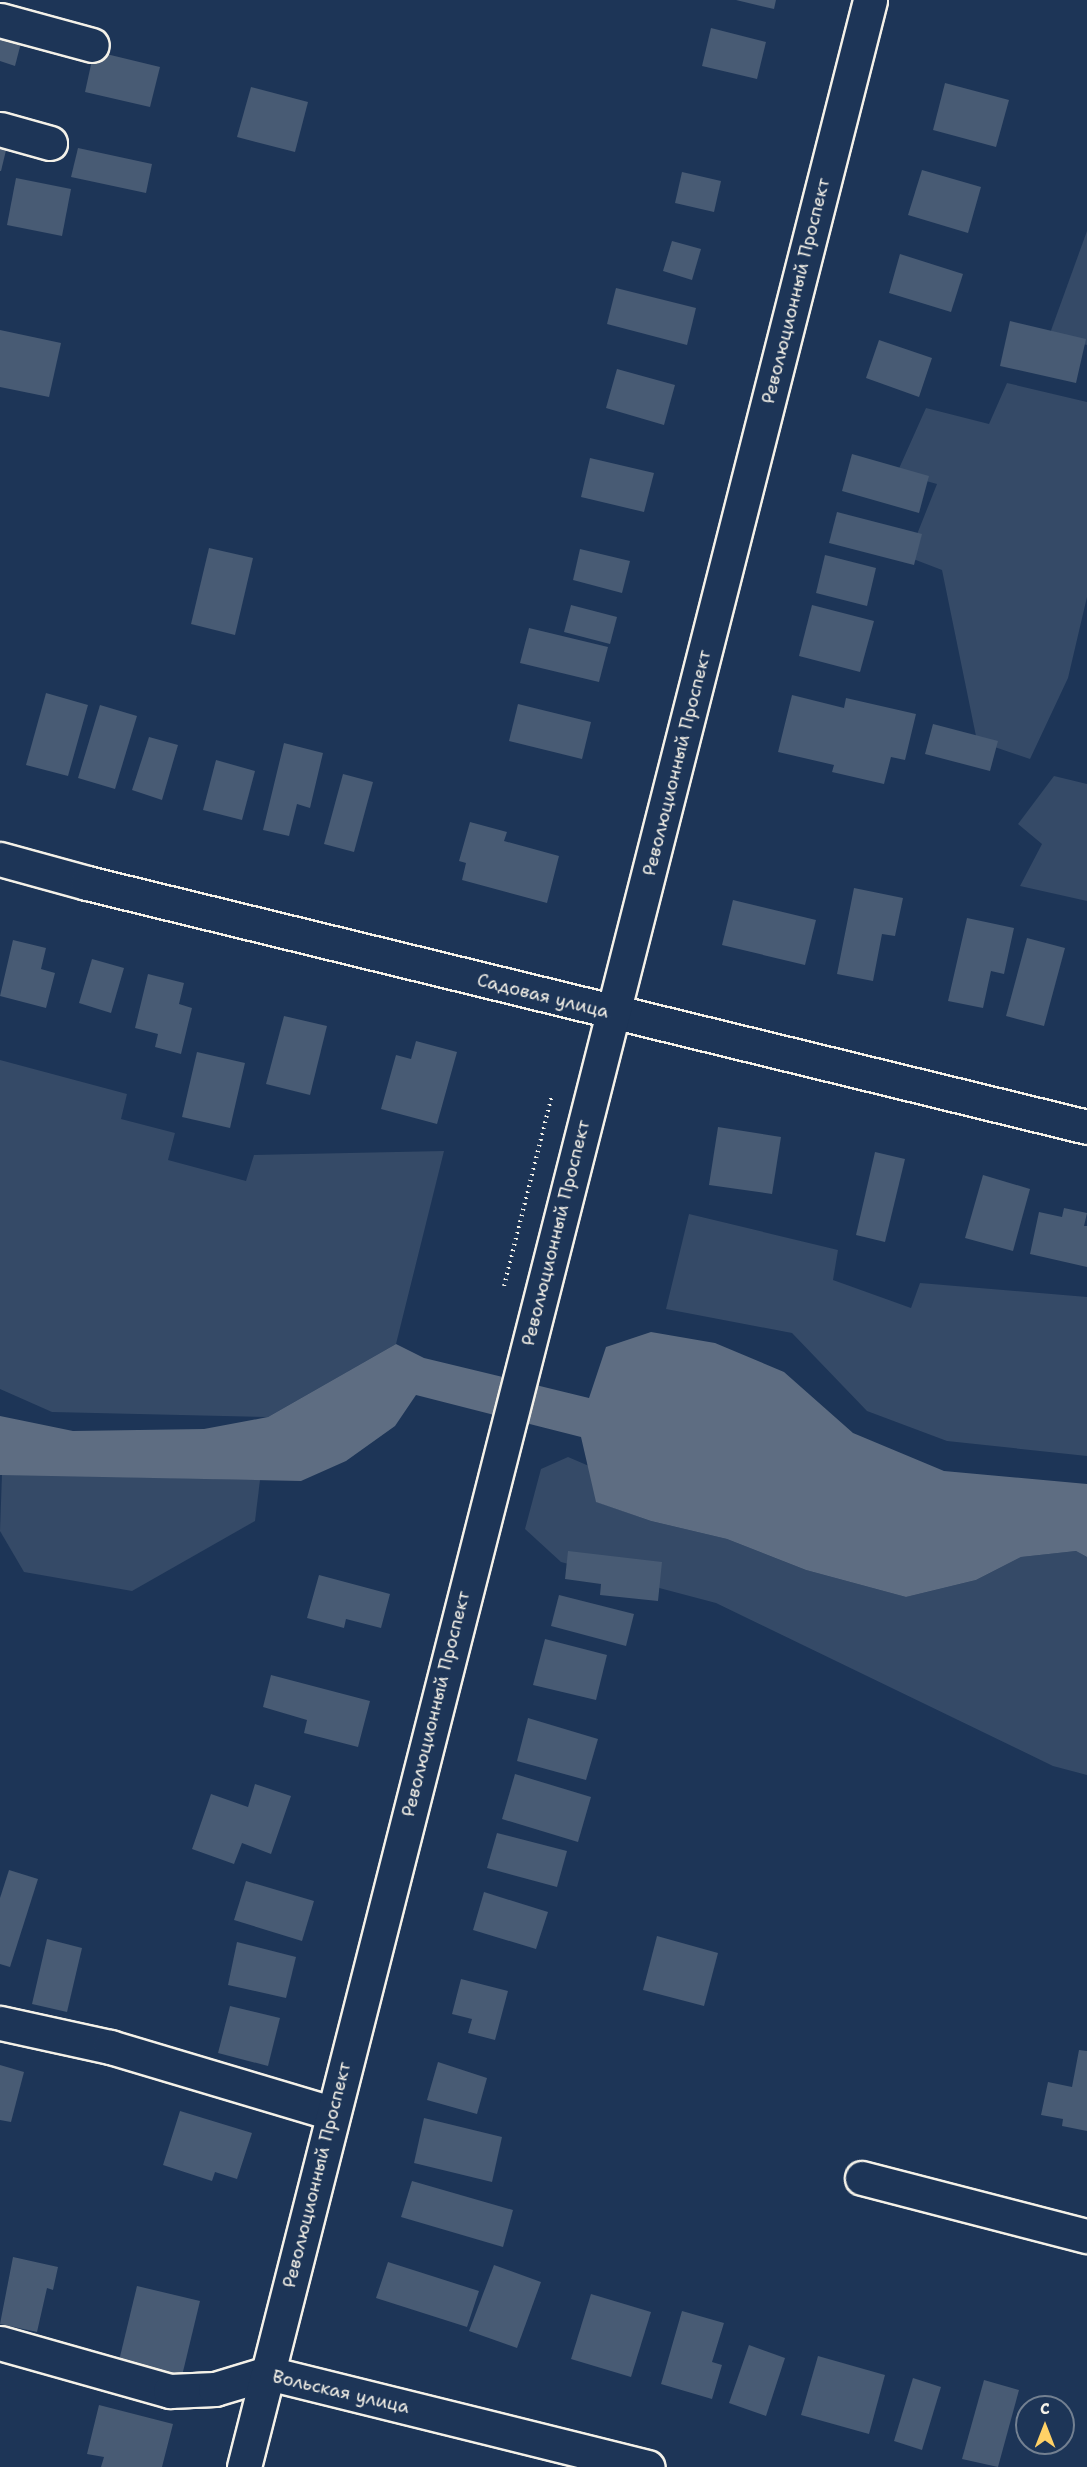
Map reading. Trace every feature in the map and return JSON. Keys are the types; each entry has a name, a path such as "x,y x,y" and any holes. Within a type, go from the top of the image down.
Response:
{"street":[{"name":"Революционный Проспект","path":"244,2467 870,0"},
{"path":"0,20 92,45"},
{"path":"0,129 50,143"},
{"name":"Садовая улица","path":"0,859 87,884 1087,1127"},
{"path":"0,2023 110,2047 332,2113"},
{"path":"862,2178 1087,2236"},
{"name":"Вольская улица","path":"0,2343 170,2391 215,2389 268,2373 648,2467"}],"shaded area":[{"path":"1087,231 1087,345 1049,336"},
{"path":"1007,383 1087,402 1087,597 1068,678 1030,759 977,741 942,570 908,557 937,484 897,473 926,408 989,424"},
{"path":"1054,776 1087,784 1087,901 1020,886 1042,844 1018,824"},
{"path":"0,1060 127,1094 121,1119 175,1133 168,1160 246,1181 254,1155 444,1151 396,1344 268,1417 52,1412 0,1389"},
{"path":"689,1214 838,1250 833,1280 911,1308 920,1283 1087,1297 1087,1456 947,1441 867,1411 792,1333 666,1309"},
{"path":"651,1332 715,1343 784,1372 853,1433 944,1471 1087,1484 1087,1557 1076,1551 1021,1557 976,1580 906,1597 806,1570 727,1539 651,1521 596,1502 581,1437 416,1395 395,1426 346,1461 301,1481 0,1475 0,1416 73,1431 204,1429 268,1417 396,1344 424,1358 589,1398 606,1347"},
{"path":"568,1457 589,1466 597,1502 651,1521 727,1539 806,1570 906,1597 976,1580 1021,1557 1076,1551 1087,1557 1087,1775 1053,1766 716,1603 561,1562 525,1529 541,1469"},
{"path":"2,1474 260,1480 255,1521 132,1591 24,1572 0,1531"}],"building":[{"path":"736,0 776,0 774,9"},
{"path":"711,28 766,42 757,79 702,66"},
{"path":"0,33 22,39 15,66 0,61"},
{"path":"94,51 160,67 150,107 85,92"},
{"path":"945,83 1009,100 996,147 933,130"},
{"path":"251,87 308,102 295,152 237,137"},
{"path":"0,140 8,142 1,171 0,171"},
{"path":"78,148 152,164 146,193 71,177"},
{"path":"922,170 981,187 968,233 908,215"},
{"path":"682,172 721,181 714,212 675,203"},
{"path":"16,178 71,189 62,236 7,225"},
{"path":"672,241 701,249 692,280 663,271"},
{"path":"900,254 963,274 951,312 889,293"},
{"path":"616,288 696,308 687,345 607,324"},
{"path":"1010,321 1086,339 1076,383 1000,366"},
{"path":"0,330 61,343 49,397 0,387"},
{"path":"879,340 932,358 919,397 866,378"},
{"path":"617,369 675,385 664,425 606,408"},
{"path":"852,454 929,476 919,513 842,491"},
{"path":"590,458 654,473 644,512 581,497"},
{"path":"837,512 922,534 914,565 829,543"},
{"path":"209,548 253,558 235,635 191,624"},
{"path":"580,549 630,561 622,593 573,580"},
{"path":"825,555 876,568 867,606 816,593"},
{"path":"571,605 617,617 610,644 564,632"},
{"path":"812,605 874,621 860,672 799,656"},
{"path":"529,628 608,647 599,682 520,663"},
{"path":"46,693 88,705 68,776 26,765"},
{"path":"792,695 844,708 846,698 916,714 905,760 891,757 884,784 832,772 834,765 778,752"},
{"path":"518,704 591,722 582,759 509,741"},
{"path":"100,705 137,716 115,789 78,778"},
{"path":"933,724 998,741 990,771 925,754"},
{"path":"149,737 178,745 162,800 132,790"},
{"path":"284,743 323,753 310,808 297,804 289,836 263,830"},
{"path":"216,760 255,771 242,820 203,810"},
{"path":"343,774 373,782 354,852 324,844"},
{"path":"470,822 507,832 504,841 559,856 547,903 462,880 466,863 459,861"},
{"path":"854,888 903,898 895,936 882,934 873,981 837,974"},
{"path":"733,900 816,920 805,965 722,945"},
{"path":"967,918 1014,928 1004,974 991,971 983,1008 948,1001"},
{"path":"1027,938 1065,948 1044,1026 1006,1016"},
{"path":"13,940 46,948 41,969 55,973 46,1008 0,996"},
{"path":"92,959 124,968 111,1013 79,1003"},
{"path":"148,974 184,983 179,1004 192,1008 181,1054 155,1047 158,1034 135,1028"},
{"path":"284,1016 327,1026 310,1095 266,1084"},
{"path":"416,1041 457,1052 437,1124 381,1109 396,1055 411,1059"},
{"path":"197,1052 245,1063 230,1128 182,1117"},
{"path":"718,1127 781,1137 772,1194 709,1185"},
{"path":"875,1152 905,1159 885,1242 856,1235"},
{"path":"983,1175 1030,1189 1013,1251 965,1238"},
{"path":"1064,1208 1087,1213 1084,1226 1087,1226 1087,1267 1030,1254 1039,1212 1062,1217"},
{"path":"568,1551 662,1562 658,1601 600,1595 601,1584 565,1579"},
{"path":"319,1575 390,1594 381,1628 346,1619 344,1628 307,1618"},
{"path":"559,1595 634,1614 626,1646 551,1626"},
{"path":"545,1639 607,1655 596,1700 533,1685"},
{"path":"271,1675 370,1701 358,1747 304,1733 307,1720 263,1707"},
{"path":"528,1718 598,1739 586,1780 517,1761"},
{"path":"515,1774 591,1797 578,1842 502,1819"},
{"path":"255,1784 291,1796 271,1854 242,1843 234,1864 192,1849 211,1794 248,1807"},
{"path":"497,1833 567,1851 557,1887 487,1868"},
{"path":"9,1870 38,1879 10,1967 0,1964 0,1898"},
{"path":"246,1881 314,1901 302,1941 234,1920"},
{"path":"484,1892 548,1912 536,1949 473,1930"},
{"path":"657,1936 718,1953 704,2006 643,1990"},
{"path":"47,1939 82,1948 67,2012 32,2004"},
{"path":"237,1942 296,1957 286,1998 228,1985"},
{"path":"461,1979 508,1991 495,2040 468,2033 472,2019 452,2014"},
{"path":"230,2006 280,2018 268,2066 218,2053"},
{"path":"1079,2050 1087,2051 1087,2131 1062,2126 1063,2119 1041,2115 1048,2082 1072,2087"},
{"path":"438,2062 487,2078 477,2114 427,2100"},
{"path":"0,2065 24,2072 11,2122 0,2120"},
{"path":"180,2111 252,2133 237,2179 215,2172 212,2181 163,2165"},
{"path":"424,2118 502,2137 492,2182 414,2163"},
{"path":"412,2181 513,2210 503,2247 401,2217"},
{"path":"13,2257 58,2267 53,2290 47,2288 37,2332 0,2324"},
{"path":"388,2262 479,2291 467,2327 376,2298"},
{"path":"494,2265 541,2282 517,2348 469,2331"},
{"path":"137,2286 200,2301 181,2380 118,2365"},
{"path":"591,2294 651,2312 631,2377 571,2359"},
{"path":"682,2311 724,2323 712,2362 722,2365 712,2399 661,2384"},
{"path":"749,2345 785,2358 766,2416 729,2403"},
{"path":"818,2356 885,2375 869,2434 801,2415"},
{"path":"913,2378 941,2387 922,2450 894,2441"},
{"path":"984,2380 1019,2390 1018,2395 1015,2395 1015,2405 998,2467 962,2459"},
{"path":"99,2405 173,2424 162,2467 101,2467 104,2457 87,2454"}]}
